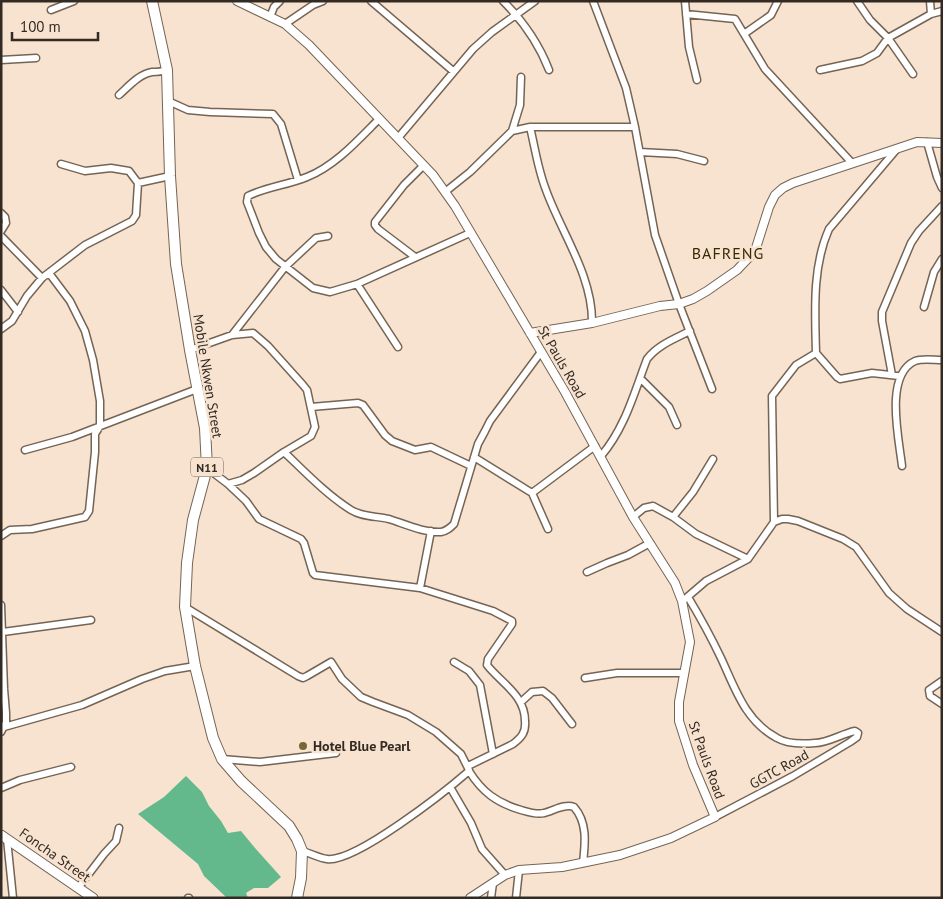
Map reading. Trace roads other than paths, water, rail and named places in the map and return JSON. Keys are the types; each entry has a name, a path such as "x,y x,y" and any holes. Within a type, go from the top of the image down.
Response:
{"highway":[{"name":"Mobile Nkwen Street","path":"152,1 167,70 170,176 176,264 205,428 207,468 193,520 187,563 185,607 195,666 213,738 222,758 241,781 289,826 298,839 302,851 298,898"}],"main road":[{"name":"Foncha Street","path":"4,837 93,898"}],"street":[{"path":"51,10 74,1"},
{"name":"St Pauls Road","path":"237,1 285,24 309,45 424,164 445,192 530,333 601,456 633,517 685,599 690,642 679,702 679,722 714,817"},
{"path":"270,17 272,4 280,1"},
{"path":"285,24 313,5 323,1"},
{"path":"371,1 453,71"},
{"path":"503,1 516,14 538,47 549,70"},
{"path":"398,138 473,48 535,1"},
{"path":"594,1 626,88 655,235 679,304 712,388"},
{"path":"685,1 689,47 696,80"},
{"path":"744,34 771,14 778,1"},
{"path":"857,1 870,20 888,38 913,74"},
{"path":"930,1 931,14"},
{"path":"820,70 862,61 877,53 888,38 931,14 942,11"},
{"path":"686,14 735,19 765,69 852,163"},
{"path":"1,60 36,58"},
{"path":"119,95 137,79 149,73 167,70"},
{"path":"512,132 520,105 521,77"},
{"path":"168,101 188,110 273,114 281,124 298,180"},
{"path":"379,119 330,164 318,172 248,196 246,202 266,247 284,267 314,288 330,292 357,284 470,233"},
{"path":"445,192 470,172 512,132 530,127 635,127"},
{"path":"530,127 546,190 575,252 584,280 591,306 592,323"},
{"path":"530,333 592,323 660,306 679,304 693,299 707,291 748,259 755,251 769,206 783,188 917,142 942,143"},
{"path":"927,142 942,188"},
{"path":"896,150 829,230 824,241 820,261 815,301 816,353 840,378 872,373 899,376"},
{"path":"640,152 677,154 704,162"},
{"path":"1,329 12,321 27,296 42,278 85,245 132,221 136,215 138,183 129,171 111,168 85,171 61,164"},
{"path":"416,257 378,229 375,222 404,185 424,164"},
{"path":"138,183 170,176"},
{"path":"892,374 882,312 918,231 942,206"},
{"path":"1,214 5,217 6,223 1,231"},
{"path":"1,236 42,278"},
{"path":"232,335 284,267 316,238 328,236"},
{"path":"924,307 934,272 942,259"},
{"path":"1,536 10,530 32,529 85,517 89,511 95,434 100,426 100,401 93,360 85,331 70,301 50,273"},
{"path":"357,284 398,347"},
{"path":"1,290 18,312"},
{"path":"601,456 613,442 624,421 647,359 653,352 690,331"},
{"path":"190,350 232,335 254,333 307,390 315,427 311,436 242,480 228,484"},
{"path":"284,452 309,476 358,514 431,531 443,532 450,529 454,524 478,444 490,421 541,352"},
{"path":"774,522 772,396 796,365 816,353"},
{"path":"902,466 895,408 899,376 917,360 942,360"},
{"path":"640,378 669,408 677,425"},
{"path":"25,450 72,437 197,388"},
{"path":"310,407 363,404 385,435 392,441 415,450 431,447 471,466"},
{"path":"532,493 595,446"},
{"path":"474,457 532,493 548,529"},
{"path":"673,517 693,492 713,459"},
{"path":"207,468 246,501 260,519 301,539 304,542 312,573 315,575 420,588 493,611 512,621 512,624 488,659 487,665 521,702 525,717 525,732 519,739 469,769 450,787 417,812 351,853 328,860 302,851"},
{"path":"633,517 644,508 653,506 673,517 696,534 748,559"},
{"path":"685,599 706,581 748,559 774,522 782,519 798,521 843,539 856,547 889,593 900,604 942,632"},
{"path":"420,588 431,531"},
{"path":"587,572 628,555 650,543"},
{"name":"GGTC Road","path":"470,898 505,875 519,870 583,863 620,855 671,838 794,776 857,737 858,733 855,731 820,743 814,743 785,741 770,734 741,702 705,626 685,599"},
{"path":"1,605 6,713 3,729 82,705 165,671 195,666"},
{"path":"185,607 303,678 331,662 342,679 361,696 422,722 455,748 486,793 507,806 542,814 568,806 574,807 583,822 585,831 583,863"},
{"path":"3,632 91,620"},
{"path":"454,662 469,672 480,685 493,754"},
{"path":"585,678 617,673 683,674"},
{"path":"942,682 929,690 930,696 942,704"},
{"path":"521,702 532,692 543,691 552,698 572,724"},
{"path":"222,758 260,762 336,753"},
{"path":"1,788 20,780 71,767"},
{"path":"450,787 471,823 482,850 505,875"},
{"path":"78,888 116,841 119,828"},
{"path":"4,837 14,898"},
{"path":"516,898 519,870"},
{"path":"491,898 493,883"}],"place":[{"name":"Hotel Blue Pearl","path":"303,746"}],"district":[{"name":"BAFRENG","path":"728,253"}]}
